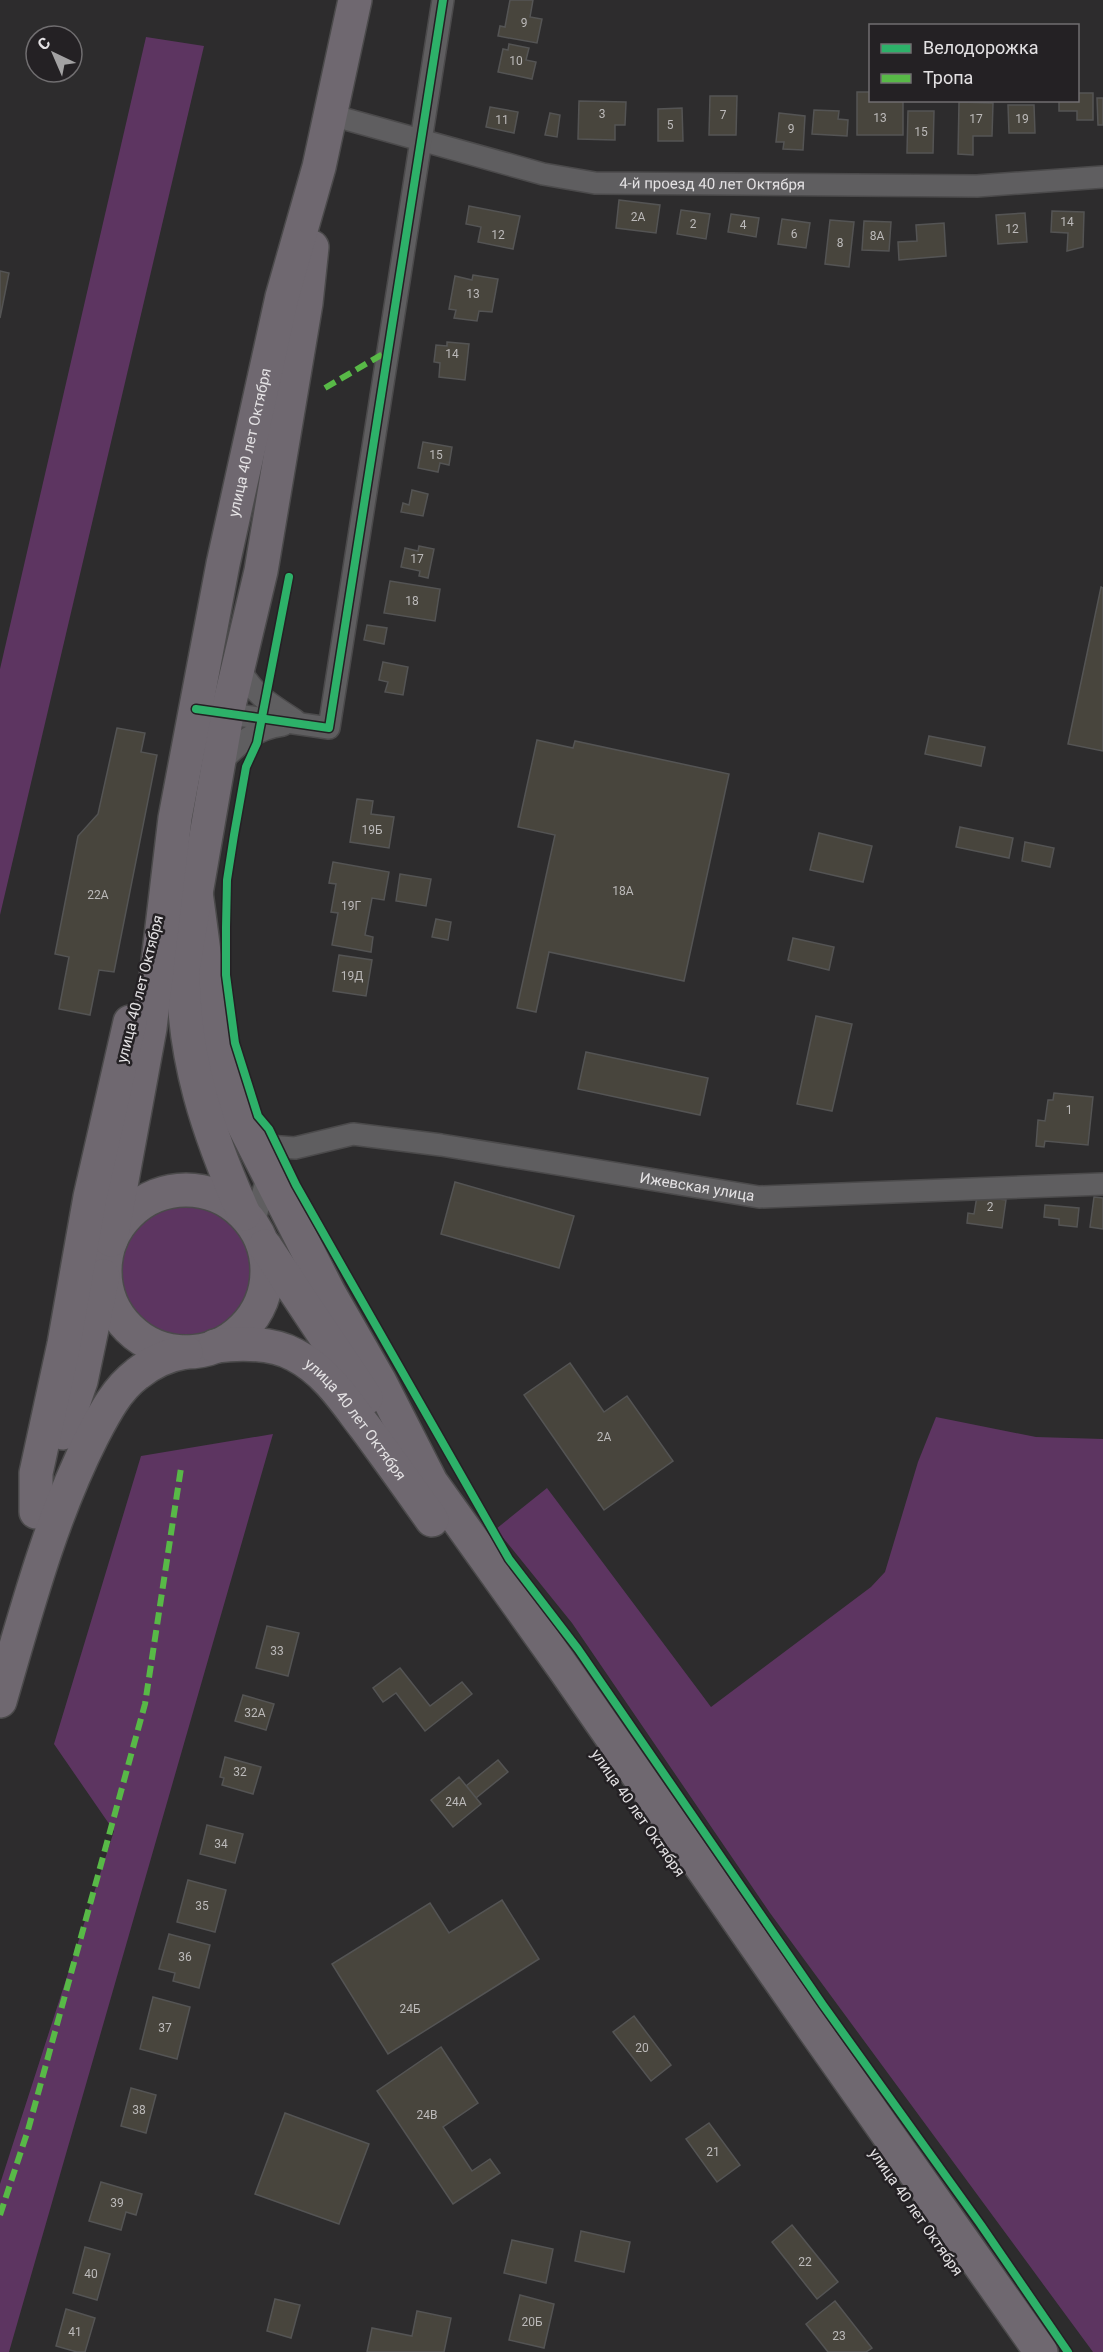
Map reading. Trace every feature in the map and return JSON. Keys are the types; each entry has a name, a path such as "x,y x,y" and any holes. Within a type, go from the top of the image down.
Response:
{"main road":[{"name":"улица 40 лет Октября","path":"0,1625 81,1381 108,1254 150,1028 181,891 218,764 212,712 224,564 282,297 319,167 355,0"},
{"path":"212,712 238,667 261,571 304,314 319,167"},
{"name":"улица 40 лет Октября","path":"212,712 175,818 181,891 183,1005 203,1112 219,1159 252,1226 266,1266 263,1295 257,1308 239,1331 200,1349 165,1348 145,1341 123,1322 109,1296 108,1254 122,1221 137,1206 150,1198 178,1190 207,1192 233,1205 252,1226"},
{"name":"улица 40 лет Октября","path":"181,891 223,1066 242,1122 329,1293 380,1382 431,1482 572,1679 813,2028 1041,2352"},
{"name":"улица 40 лет Октября","path":"36,1512 36,1473 64,1344 90,1197 144,960 181,891"},
{"path":"252,1226 364,1396 431,1482"},
{"name":"улица 40 лет Октября","path":"0,1701 34,1587 65,1496 104,1415 115,1398 136,1375 168,1355 251,1344 293,1354 311,1364 332,1384 391,1462 1014,2352"}],"street":[{"path":"212,712 329,728 443,0"},
{"name":"4-й проезд 40 лет Октября","path":"331,115 543,174 595,183 976,186 1103,177"},
{"path":"238,667 252,688 265,700 298,722"},
{"path":"218,764 240,743 260,730 298,722"},
{"name":"Ижевская улица","path":"253,1144 295,1148 353,1134 441,1145 759,1197 1103,1184"},
{"path":"252,1226 268,1176 295,1148"}],"shaded area":[{"path":"146,37 204,46 0,915 0,669"},
{"path":"185,1203 211,1208 223,1214 233,1223 242,1233 248,1245 253,1271 248,1297 242,1309 233,1319 223,1328 211,1334 185,1339 159,1334 147,1328 137,1319 128,1309 122,1297 117,1271 122,1245 128,1233 137,1223 147,1214 159,1208"},
{"path":"936,1417 1036,1437 1103,1439 1103,2352 1093,2352 770,1913 572,1623 496,1529 547,1488 711,1707 871,1587 885,1572 918,1462"},
{"path":"273,1434 9,2352 0,2352 0,2184 114,1831 54,1744 141,1456"}],"building":[{"path":"510,0 533,0 530,17 542,19 537,43 498,36 500,26 505,27"},
{"path":"509,44 529,48 526,60 536,62 532,79 498,72 503,49 508,50"},
{"path":"857,92 869,92 869,102 903,102 903,135 857,135"},
{"path":"1079,93 1093,93 1093,120 1077,120 1077,111 1059,111 1059,102 1079,102"},
{"path":"710,96 737,96 736,135 709,135"},
{"path":"1097,98 1103,98 1103,125 1098,125"},
{"path":"579,101 626,102 625,125 615,125 615,140 578,139"},
{"path":"959,102 993,103 992,136 973,136 973,155 958,154"},
{"path":"1008,105 1034,105 1035,133 1009,133"},
{"path":"490,107 518,112 514,133 486,127"},
{"path":"682,108 683,141 658,141 658,109"},
{"path":"814,110 839,111 838,119 848,120 847,136 812,134"},
{"path":"908,111 934,111 933,153 907,153"},
{"path":"550,113 560,115 557,137 545,135"},
{"path":"779,113 805,116 803,150 783,149 784,142 776,142"},
{"path":"619,200 660,205 656,233 616,228"},
{"path":"469,206 520,216 513,249 478,242 481,227 466,224"},
{"path":"681,210 710,214 706,239 677,234"},
{"path":"1052,211 1084,212 1083,247 1067,251 1068,233 1051,232"},
{"path":"1025,213 1027,242 998,244 996,215"},
{"path":"731,214 759,218 756,237 728,232"},
{"path":"782,219 810,223 806,248 778,244"},
{"path":"830,220 854,222 849,267 825,264"},
{"path":"864,221 891,222 889,251 862,250"},
{"path":"944,223 946,256 899,260 898,242 917,241 916,225"},
{"path":"0,271 9,273 0,318"},
{"path":"473,275 498,279 492,312 479,311 477,321 454,318 456,310 449,309 455,276 472,280"},
{"path":"447,342 469,344 465,380 439,377 440,363 434,362 436,345 447,346"},
{"path":"423,442 452,447 449,465 440,463 438,472 418,468"},
{"path":"412,490 428,494 423,516 401,512 403,503 409,505"},
{"path":"419,546 434,549 428,578 419,576 420,571 401,567 405,548 418,551"},
{"path":"390,581 440,589 435,621 384,613"},
{"path":"1101,587 1103,588 1103,751 1068,744"},
{"path":"367,625 387,628 384,644 364,640"},
{"path":"383,662 408,667 403,695 385,692 388,682 379,680"},
{"path":"117,728 145,733 141,752 157,755 114,972 99,970 90,1015 59,1009 69,957 55,954 78,836 98,814"},
{"path":"929,736 985,747 981,766 925,754"},
{"path":"537,740 573,748 575,741 729,774 684,981 549,952 536,1012 517,1008 555,835 518,827"},
{"path":"357,799 373,801 371,814 394,817 389,848 350,842"},
{"path":"960,827 1013,838 1009,858 956,847"},
{"path":"819,833 872,846 863,882 810,870"},
{"path":"1025,842 1054,848 1050,867 1022,861"},
{"path":"333,862 389,872 384,900 372,898 365,935 373,937 371,952 332,945 338,913 331,912 336,884 329,883"},
{"path":"400,874 431,879 426,906 396,901"},
{"path":"436,919 451,922 448,940 432,937"},
{"path":"793,938 834,947 829,970 788,960"},
{"path":"339,955 372,960 366,996 333,991"},
{"path":"816,1016 852,1024 832,1111 797,1104"},
{"path":"586,1052 708,1078 700,1115 578,1089"},
{"path":"1054,1093 1093,1097 1088,1145 1045,1141 1044,1147 1036,1146 1038,1120 1045,1121 1048,1100 1053,1100"},
{"path":"455,1182 574,1216 559,1268 441,1234"},
{"path":"977,1196 1006,1200 1002,1228 967,1223 968,1213 974,1214"},
{"path":"1094,1197 1103,1198 1103,1229 1090,1227"},
{"path":"1045,1205 1079,1208 1077,1227 1059,1225 1059,1219 1044,1217"},
{"path":"570,1363 604,1412 627,1396 673,1461 604,1510 524,1395"},
{"path":"267,1626 299,1633 288,1676 256,1668"},
{"path":"400,1668 430,1706 462,1682 472,1694 425,1731 396,1693 383,1702 373,1688"},
{"path":"243,1695 274,1704 266,1730 235,1721"},
{"path":"225,1757 261,1767 253,1794 222,1785 224,1778 220,1777"},
{"path":"498,1760 508,1772 476,1798 466,1786"},
{"path":"459,1777 481,1804 453,1827 431,1800"},
{"path":"207,1825 243,1834 235,1863 200,1854"},
{"path":"188,1880 226,1890 215,1932 177,1922"},
{"path":"502,1900 539,1959 388,2054 332,1964 430,1903 449,1933"},
{"path":"169,1934 210,1945 199,1988 173,1981 175,1973 159,1969"},
{"path":"153,1997 190,2007 177,2059 140,2049"},
{"path":"634,2016 671,2065 651,2081 613,2032"},
{"path":"441,2047 478,2103 443,2127 472,2171 490,2159 500,2173 453,2204 377,2091"},
{"path":"131,2088 156,2095 146,2133 121,2126"},
{"path":"285,2113 369,2144 339,2224 255,2194"},
{"path":"709,2123 740,2165 717,2182 686,2139"},
{"path":"101,2182 142,2194 136,2215 126,2212 121,2230 89,2221"},
{"path":"792,2225 838,2282 817,2299 772,2242"},
{"path":"581,2231 630,2242 624,2272 575,2261"},
{"path":"512,2240 553,2249 546,2283 504,2273"},
{"path":"85,2247 110,2254 97,2300 73,2293"},
{"path":"520,2295 554,2304 544,2348 509,2340"},
{"path":"275,2299 300,2305 291,2338 267,2331"},
{"path":"835,2301 872,2348 866,2352 828,2352 806,2324"},
{"path":"66,2309 95,2318 85,2352 56,2346"},
{"path":"417,2311 451,2318 444,2352 367,2352 372,2328 412,2336"}],"marked path":[{"path":"325,388 388,351"},
{"path":"0,2215 28,2130 145,1704 181,1468"}],"cycle path":[{"path":"196,709 329,728 443,0"},
{"path":"289,577 257,743 246,767 227,880 226,975 235,1043 258,1116 269,1129 296,1185 509,1559 578,1649 823,2005 981,2225 1068,2352"}]}
